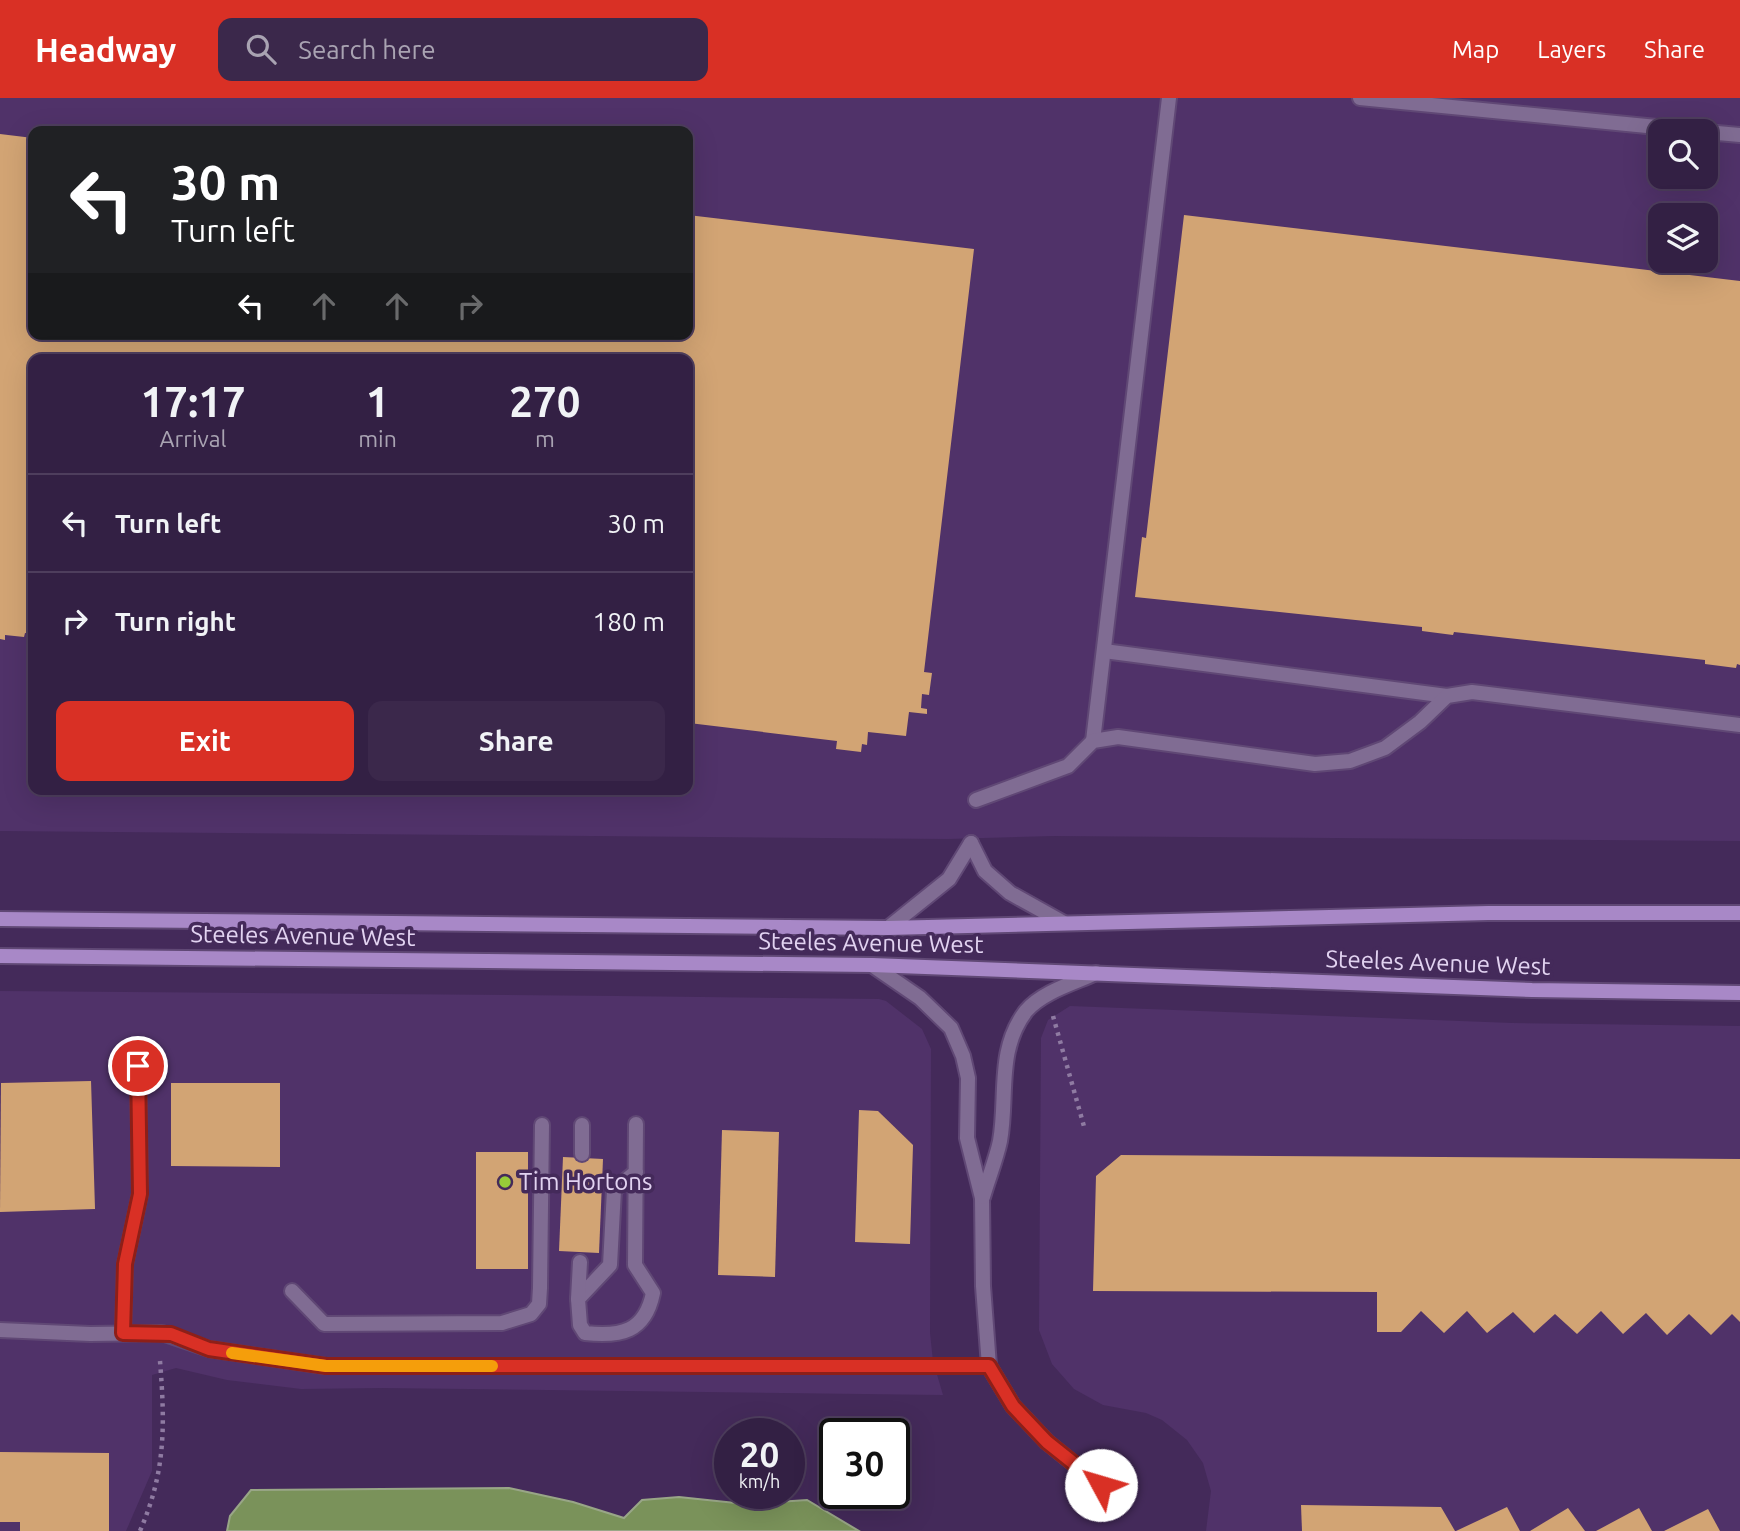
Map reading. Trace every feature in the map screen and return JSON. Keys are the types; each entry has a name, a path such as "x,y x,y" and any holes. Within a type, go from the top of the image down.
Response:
{"main road":[{"name":"Steeles Avenue West","path":"0,919 888,928 1488,913 1740,913"},
{"name":"Steeles Avenue West","path":"0,956 872,965 1518,990 1740,993"}],"street":[{"path":"1093,741 1169,98"},
{"path":"1360,98 1648,126"},
{"path":"1718,133 1740,135"},
{"path":"1104,651 1447,695 1472,692 1740,725"},
{"path":"976,800 1068,766 1093,741 1118,737 1315,764 1350,761 1385,748 1420,722 1447,695"},
{"path":"888,928 949,879 971,843 985,871 1010,893 1064,923"},
{"path":"872,965 920,998 951,1028 963,1056 968,1078 967,1138 982,1199 983,1286 989,1366 1013,1406 1047,1442 1119,1500"},
{"path":"982,1199 1000,1140 1003,1071 1014,1032 1027,1010 1049,993 1096,972"},
{"path":"123,1333 125,1264 140,1194 138,1066"},
{"path":"580,1262 578,1298 580,1325 585,1333 606,1335 625,1332 649,1312 653,1293 635,1265 636,1124"},
{"path":"292,1292 324,1324 502,1323 531,1314 538,1304 540,1287 542,1125"},
{"path":"582,1125 582,1154"},
{"path":"578,1298 610,1265 614,1190 636,1172"},
{"path":"0,1330 171,1334 209,1349 326,1366 989,1366"}],"path":[{"path":"1051,1009 1085,1130"},
{"path":"140,1531 159,1479 164,1414 160,1361"}],"shaded area":[{"path":"0,98 1740,98 1740,841 1053,836 948,839 0,831"},
{"path":"0,991 886,1001 922,1029 931,1049 930,1333 933,1361 943,1395 301,1389 227,1380 176,1368 152,1375 152,1471 126,1531 0,1531"},
{"path":"1070,1006 1512,1023 1740,1026 1740,1531 1206,1531 1211,1491 1203,1463 1187,1440 1162,1420 1146,1413 1103,1405 1074,1389 1052,1364 1039,1330 1041,1038 1048,1020"},
{"path":"509,1488 573,1502 624,1518 642,1500 679,1497 714,1501 714,1509 805,1509 807,1500 859,1531 227,1531 230,1516 251,1490"}],"building":[{"path":"0,134 28,137 28,340 693,340 693,216 974,249 924,672 932,673 929,695 922,694 921,708 927,709 927,714 909,712 906,736 868,732 867,745 862,744 861,752 836,749 837,741 693,723 693,354 28,354 28,633 25,633 24,637 5,635 5,640 0,639"},
{"path":"1184,215 1648,270 1648,273 1673,273 1740,281 1740,665 1737,664 1736,668 1705,664 1705,660 1454,632 1453,635 1422,631 1422,627 1135,597 1142,537 1146,538"},
{"path":"91,1081 95,1209 0,1212 1,1083"},
{"path":"171,1083 280,1083 280,1167 171,1166"},
{"path":"859,1110 878,1111 913,1145 910,1244 855,1242"},
{"path":"722,1130 779,1132 775,1277 718,1275"},
{"path":"476,1152 528,1152 528,1269 476,1269"},
{"path":"1121,1155 1740,1159 1740,1322 1732,1314 1711,1335 1689,1314 1667,1335 1646,1313 1623,1334 1601,1311 1577,1334 1555,1314 1534,1333 1513,1312 1487,1333 1467,1311 1444,1333 1421,1311 1401,1332 1377,1332 1377,1292 1093,1291 1096,1176"},
{"path":"563,1157 603,1159 599,1253 559,1251"},
{"path":"0,1452 109,1453 109,1531 20,1531 20,1522 0,1522"},
{"path":"1301,1505 1441,1507 1455,1531 1302,1531"},
{"path":"1507,1507 1520,1531 1456,1531"},
{"path":"1568,1508 1585,1531 1530,1531"},
{"path":"1639,1508 1652,1531 1596,1531"},
{"path":"1708,1509 1720,1531 1664,1531"}],"slow traffic":[{"path":"232,1353 326,1366 492,1366"}],"place":[{"name":"Tim Hortons","path":"505,1182"}],"route":[{"path":"138,1066 140,1194 125,1264 123,1333 171,1334 209,1349 326,1366 989,1366 1013,1406 1047,1442 1101,1485"}]}
